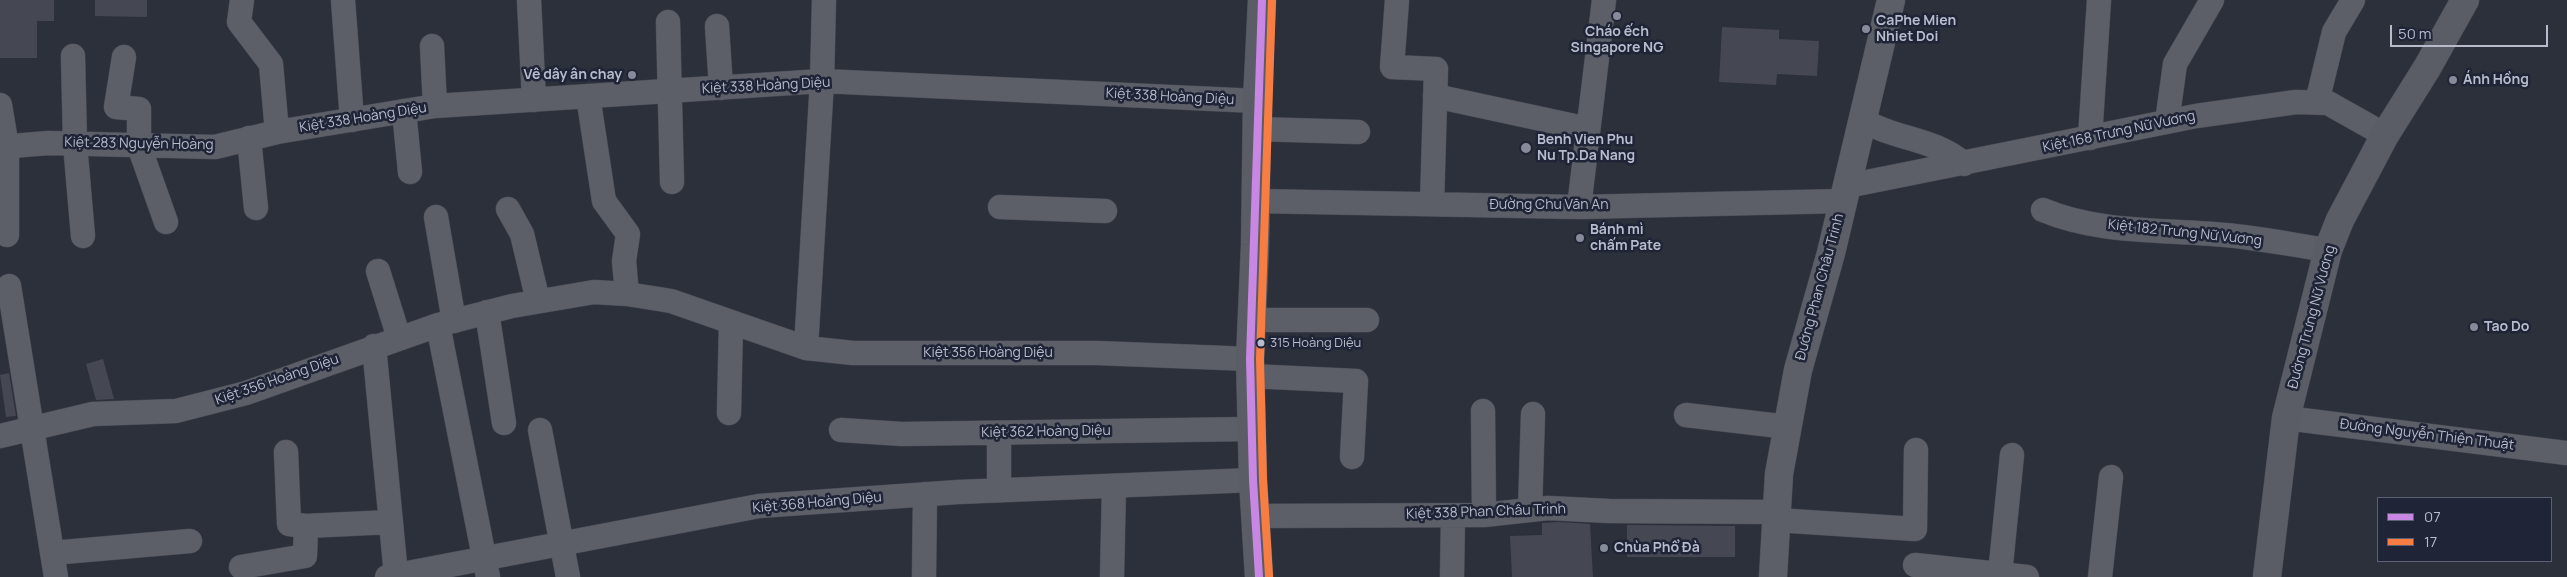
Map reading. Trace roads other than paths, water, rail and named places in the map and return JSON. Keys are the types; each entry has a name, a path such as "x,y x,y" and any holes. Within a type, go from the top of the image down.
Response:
{"main road":[{"path":"1259,577 1253,480 1250,367 1256,101 1262,0"},
{"name":"Đường Trưng Nữ Vương","path":"2267,577 2286,418 2328,250 2340,220 2385,134 2428,68 2466,0"}],"street":[{"path":"242,0 239,22 271,64 278,132"},
{"path":"343,0 352,120"},
{"path":"529,0 534,100"},
{"path":"806,348 822,81 824,0"},
{"path":"1397,0 1392,67 1436,69 1432,204"},
{"path":"1578,207 1604,0"},
{"name":"Đường Phan Châu Trinh","path":"1772,577 1779,474 1798,370 1831,253 1891,0"},
{"path":"2090,138 2099,0"},
{"path":"2167,122 2175,64 2212,0"},
{"path":"2317,102 2334,32 2353,0"},
{"path":"668,22 672,182"},
{"path":"717,26 721,88"},
{"path":"432,46 435,106"},
{"path":"73,56 75,144 83,236"},
{"path":"124,57 116,107 139,109 139,146 166,222"},
{"name":"Kiệt 338 Hoàng Diệu","path":"278,132 435,106 822,81 1256,101"},
{"path":"588,96 604,200 628,234 624,261 627,294"},
{"path":"1435,96 1588,129"},
{"name":"Kiệt 168 Trưng Nữ Vương","path":"1845,193 1964,164 2196,116 2278,105 2328,103 2385,134"},
{"path":"0,105 7,235"},
{"path":"404,111 410,172"},
{"path":"1863,120 1895,136 1920,141 1944,150 1964,164"},
{"path":"1256,130 1358,132"},
{"name":"Kiệt 283 Nguyễn Hoàng","path":"3,147 48,143 215,146 278,132"},
{"path":"249,138 256,208"},
{"name":"Đường Chu Văn An","path":"1255,201 1578,207 1845,193"},
{"path":"1000,207 1105,211"},
{"path":"508,209 522,234 538,301"},
{"name":"Kiệt 182 Trưng Nữ Vương","path":"2043,210 2063,217 2110,226 2226,235 2328,250"},
{"path":"436,217 446,323 486,568"},
{"path":"378,271 399,338"},
{"path":"9,286 56,577"},
{"name":"Kiệt 356 Hoàng Diệu","path":"0,436 93,414 176,411 246,393 374,346 446,323 538,301 594,292 627,294 671,301 806,348 853,353 1080,352 1250,367 1356,381 1352,457"},
{"path":"487,312 504,423"},
{"path":"1252,320 1367,320"},
{"path":"729,413 731,322"},
{"path":"374,346 391,522 391,576"},
{"path":"1483,411 1484,515"},
{"path":"1530,510 1533,414"},
{"path":"1686,415 1788,427"},
{"name":"Đường Nguyễn Thiện Thuật","path":"2286,418 2567,453"},
{"name":"Kiệt 362 Hoàng Diệu","path":"841,430 902,434 1252,429"},
{"path":"540,430 560,545 568,577"},
{"path":"999,433 999,490"},
{"name":"Kiệt 338 Phan Châu Trinh","path":"1255,516 1453,516 1484,515 1548,508 1776,516 1915,529 1916,450"},
{"path":"286,452 289,524 306,526 391,522"},
{"path":"2000,574 2012,455"},
{"path":"2100,577 2111,477"},
{"name":"Kiệt 368 Hoàng Diệu","path":"391,576 486,568 560,545 759,506 999,490 1253,480"},
{"path":"1112,577 1114,486"},
{"path":"924,577 925,494"},
{"path":"1452,577 1453,516"},
{"path":"241,567 305,556 306,526"},
{"path":"52,553 190,541"},
{"path":"1914,564 2027,577"}],"place":[{"name":"Cháo ếch Singapore NG","path":"1617,16"},
{"name":"CaPhe Mien Nhiet Doi","path":"1866,29"},
{"name":"Vê dây ân chay","path":"632,75"},
{"name":"Ánh Hồng","path":"2453,80"},
{"name":"Benh Vien Phu Nu Tp.Da Nang","path":"1526,148"},
{"name":"Bánh mì chấm Pate","path":"1580,238"},
{"name":"Tao Do","path":"2474,327"},
{"name":"315 Hoàng Diệu","path":"1261,343"},
{"name":"Chùa Phổ Đà","path":"1604,548"}]}
